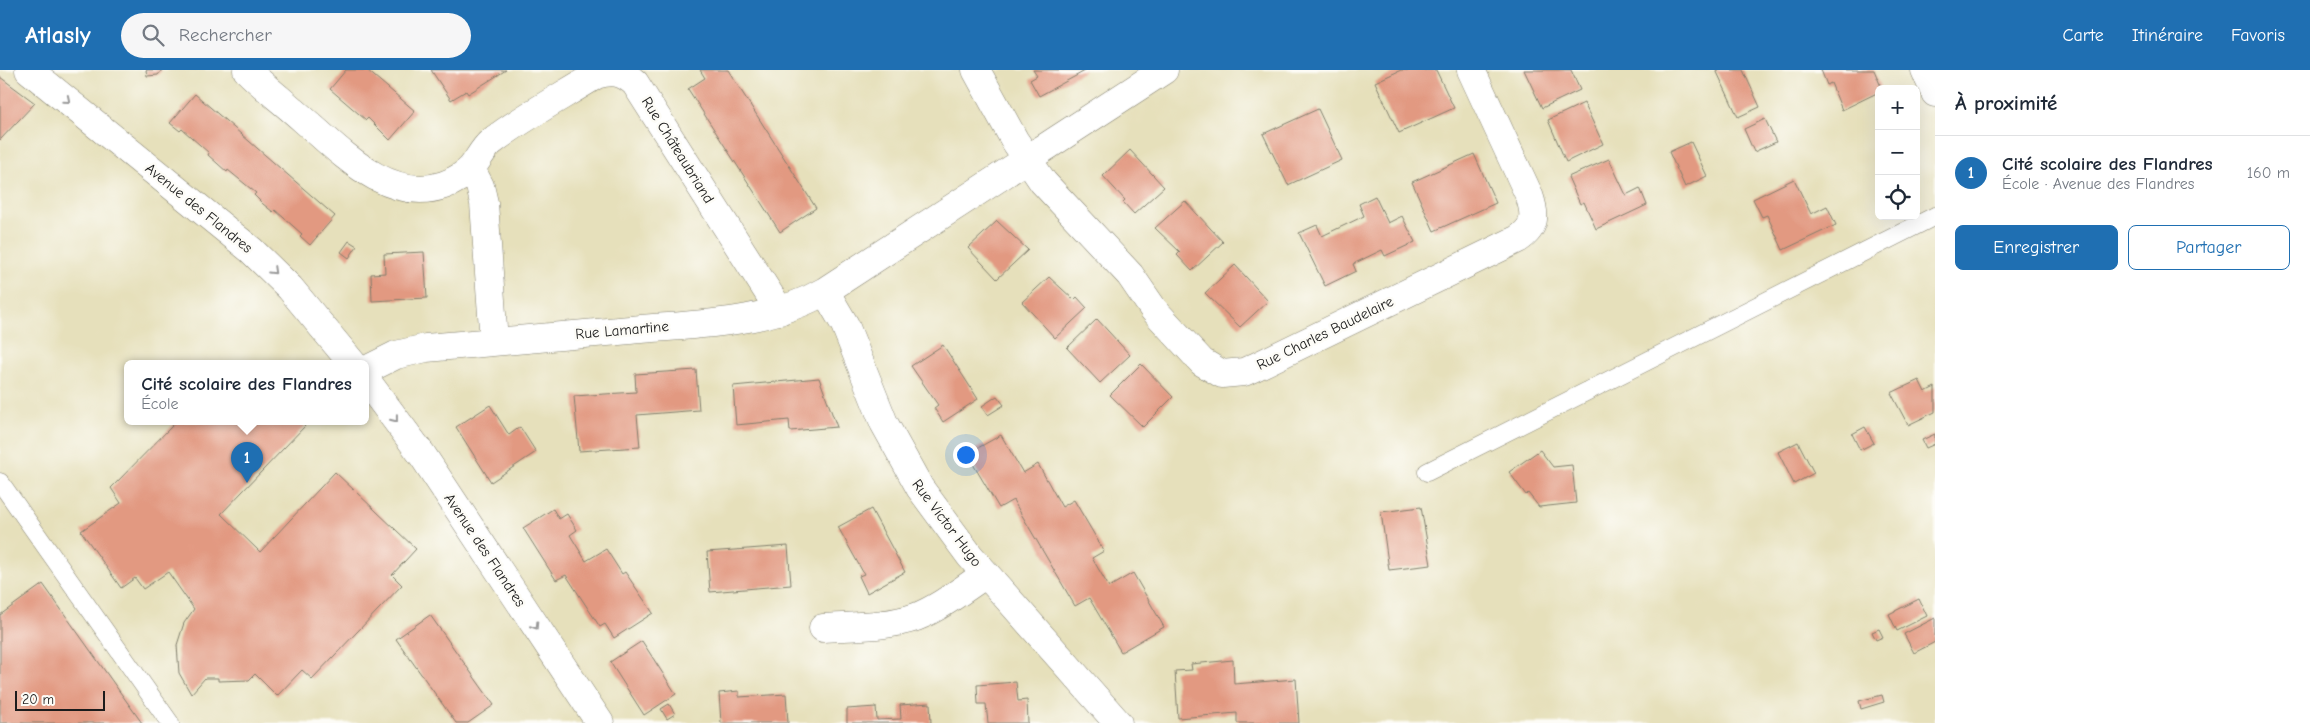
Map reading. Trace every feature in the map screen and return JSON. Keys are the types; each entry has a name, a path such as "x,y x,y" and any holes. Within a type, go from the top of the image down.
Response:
{"street":[{"name":"Avenue des Flandres","path":"29,70 251,250 290,288 350,360"},
{"name":"Rue Châteaubriand","path":"247,70 352,161 379,178 408,188 428,188 445,185 471,169 483,150 506,132 596,75 614,71 622,73 635,83 780,311"},
{"name":"Rue Charles Baudelaire","path":"976,70 1026,159 1043,182 1130,275 1154,310 1202,362 1222,374 1244,372 1518,240 1531,228 1534,212 1529,195 1470,70"},
{"path":"1026,159 1164,70"},
{"path":"1925,70 1935,93"},
{"name":"Rue Lamartine","path":"369,368 383,360 410,350 715,322 780,311 810,300 825,291 1026,159"},
{"path":"471,169 480,186 484,203 494,342"},
{"name":"Rue Victor Hugo","path":"825,291 845,325 880,415 907,466 944,523 986,574 1118,723"},
{"name":"Avenue des Flandres","path":"369,384 423,456 598,722"},
{"path":"823,628 883,624 916,616 938,606 986,574"}],"lane":[{"path":"1427,472 1935,216"},
{"path":"0,482 170,723"}],"building":[{"path":"146,70 162,70 158,75 147,76"},
{"path":"346,70 367,70 415,111 390,140 368,118 366,120 330,89"},
{"path":"431,70 506,70 468,94 466,91 451,100"},
{"path":"700,70 728,70 816,208 780,232 688,89 705,78"},
{"path":"1033,70 1085,71 1039,96 1030,80 1037,76"},
{"path":"1401,70 1436,70 1454,108 1399,133 1375,82"},
{"path":"1524,70 1571,70 1580,90 1542,108"},
{"path":"1716,70 1743,70 1760,107 1738,117"},
{"path":"1821,70 1874,70 1880,85 1875,85 1875,94 1842,110 1831,83 1827,85"},
{"path":"0,77 35,103 0,140"},
{"path":"195,94 335,216 310,245 300,236 302,234 275,210 273,212 263,204 254,195 256,193 228,170 227,172 182,129 180,131 170,123"},
{"path":"1584,103 1603,144 1566,162 1548,120"},
{"path":"1318,109 1342,160 1288,185 1263,134"},
{"path":"1765,119 1776,142 1754,152 1744,129"},
{"path":"1691,142 1707,176 1685,187 1669,152"},
{"path":"1130,150 1164,187 1134,214 1123,202 1125,200 1103,176"},
{"path":"1474,154 1496,203 1434,231 1412,182"},
{"path":"1609,159 1626,195 1640,188 1647,205 1596,229 1584,202 1580,204 1568,177"},
{"path":"1794,179 1811,214 1827,206 1836,225 1783,250 1767,215 1762,217 1753,199"},
{"path":"1375,196 1388,223 1402,216 1415,242 1385,256 1382,250 1353,264 1356,271 1325,286 1299,233 1317,225 1322,236 1364,216 1359,204"},
{"path":"1185,201 1223,242 1192,271 1177,255 1180,252 1155,228"},
{"path":"997,221 1028,250 997,279 968,248"},
{"path":"349,241 357,246 349,258 341,252"},
{"path":"424,252 427,298 372,301 371,274 385,273 384,254"},
{"path":"1235,265 1268,301 1240,327 1205,293"},
{"path":"1049,277 1074,300 1077,297 1087,308 1055,338 1022,302"},
{"path":"1097,319 1130,355 1100,383 1067,348"},
{"path":"943,345 978,399 943,422 934,408 938,405 911,366"},
{"path":"1141,364 1173,397 1143,427 1110,395"},
{"path":"696,370 699,410 637,415 640,447 579,451 574,396 636,392 635,374"},
{"path":"819,378 837,427 790,431 789,420 736,425 733,386"},
{"path":"1919,380 1925,392 1935,387 1935,412 1908,425 1891,393"},
{"path":"997,396 1004,405 988,415 982,406"},
{"path":"490,405 509,435 520,427 536,452 491,482 456,427"},
{"path":"173,425 304,425 221,514 260,552 335,472 416,549 392,575 402,585 312,679 302,670 277,696 255,674 249,680 218,681 218,678 205,678 191,694 179,673 177,645 184,623 194,609 168,572 143,589 135,578 121,588 81,531 121,503 111,488"},
{"path":"1865,427 1874,443 1860,450 1852,434"},
{"path":"1935,434 1935,444 1926,448 1922,440"},
{"path":"1001,435 1023,473 1038,464 1062,507 1074,500 1104,551 1092,558 1109,587 1133,573 1164,627 1121,652 1089,598 1075,606 1013,500 999,508 967,454"},
{"path":"1798,442 1814,473 1794,484 1778,452"},
{"path":"1540,450 1553,467 1572,465 1576,503 1539,507 1528,493 1526,495 1509,472"},
{"path":"1421,507 1431,565 1389,570 1381,512"},
{"path":"553,509 559,519 567,514 577,530 570,535 586,561 606,549 622,574 625,572 653,613 614,638 605,624 600,627 566,575 556,580 523,528"},
{"path":"871,509 905,572 867,593 859,576 864,574 838,527"},
{"path":"788,546 791,585 710,592 707,552"},
{"path":"43,584 142,723 0,723 0,615"},
{"path":"1919,599 1927,616 1897,631 1889,614"},
{"path":"430,615 494,705 468,723 456,723 396,639"},
{"path":"1935,618 1935,642 1914,653 1904,634"},
{"path":"1879,629 1883,637 1876,640 1872,632"},
{"path":"642,641 676,694 644,715 610,662"},
{"path":"1233,660 1234,684 1296,679 1299,723 1237,723 1237,713 1178,718 1175,671 1192,670 1191,664"},
{"path":"1016,682 1018,701 1027,700 1028,723 988,723 986,704 978,704 977,685"},
{"path":"739,691 739,697 786,694 788,723 721,723 719,693"},
{"path":"1882,695 1884,702 1861,709 1859,701"},
{"path":"930,703 931,723 847,723 847,709 876,707 877,720 901,719 900,705"},
{"path":"669,704 675,714 667,719 661,709"}],"place":[{"name":"Cité scolaire des Flandres","path":"247,483"}]}
